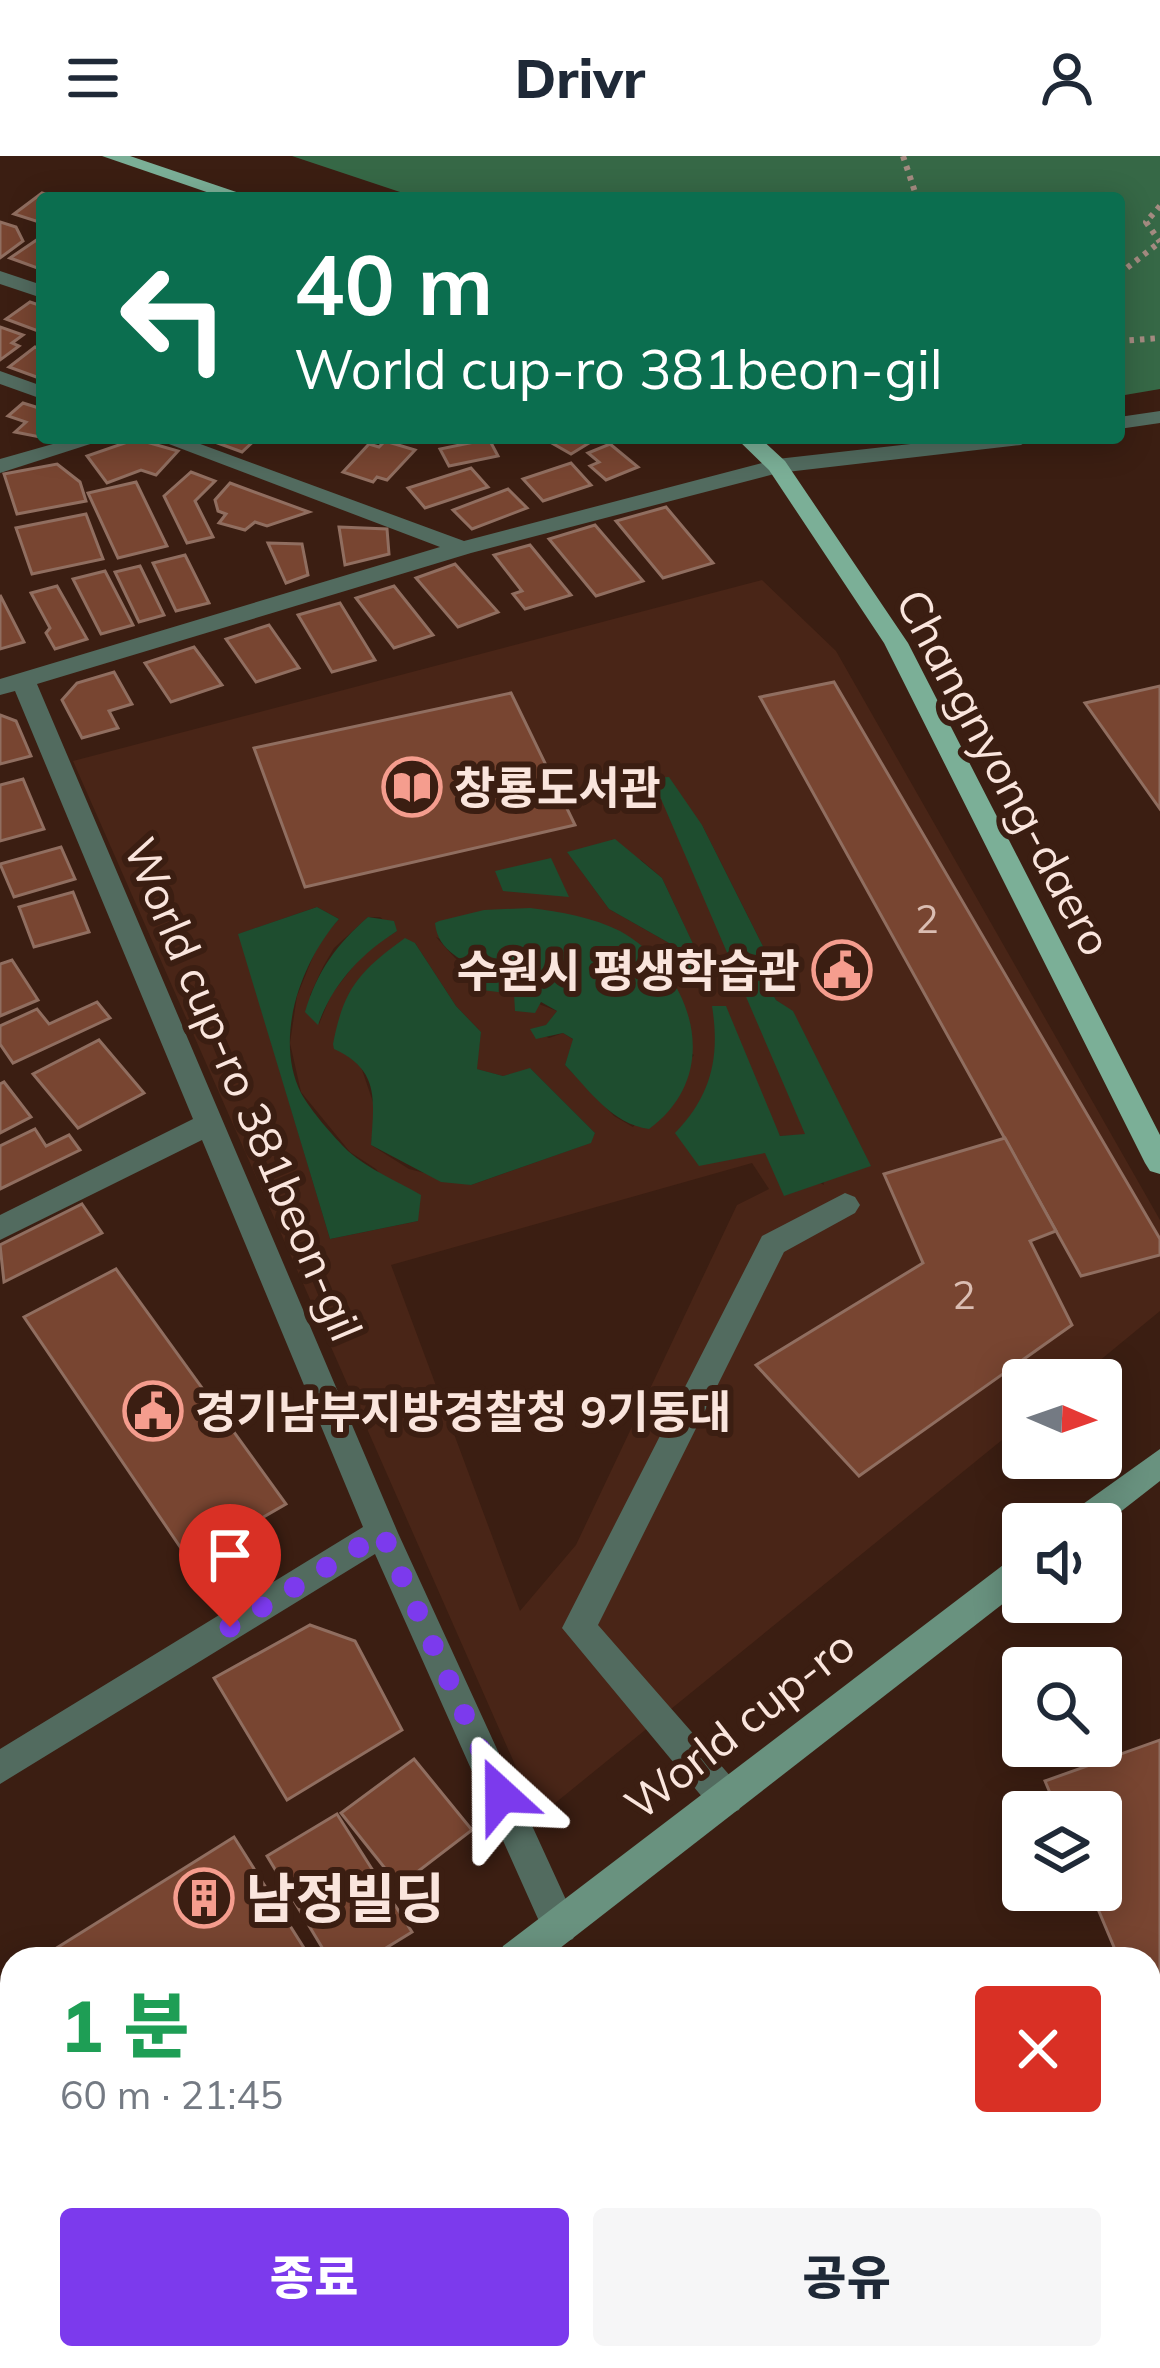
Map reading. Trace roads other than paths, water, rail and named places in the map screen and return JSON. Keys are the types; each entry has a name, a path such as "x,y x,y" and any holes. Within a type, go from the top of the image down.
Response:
{"main road":[{"path":"111,156 225,192"},
{"name":"Changnyong-daero","path":"753,444 777,466 896,643 1160,1163"}],"street":[{"path":"0,277 36,290"},
{"path":"0,377 36,391"},
{"path":"1125,422 1160,417"},
{"path":"0,466 77,444"},
{"path":"180,444 463,548"},
{"path":"12,684 463,548 777,466 969,444"},
{"name":"World cup-ro 381beon-gil","path":"12,684 209,1124 382,1533 560,1925"},
{"path":"0,1228 209,1124"},
{"path":"726,1798 579,1628 773,1244 844,1205"},
{"path":"1109,1503 1160,1463"},
{"path":"0,1768 382,1533"},
{"name":"World cup-ro","path":"532,1947 1002,1585"}],"place":[{"name":"창룡도서관","path":"412,787"},
{"name":"수원시 평생학습관","path":"842,970"},
{"name":"경기남부지방경찰청 9기동대","path":"153,1411"},
{"name":"남정빌딩","path":"204,1898"}]}
